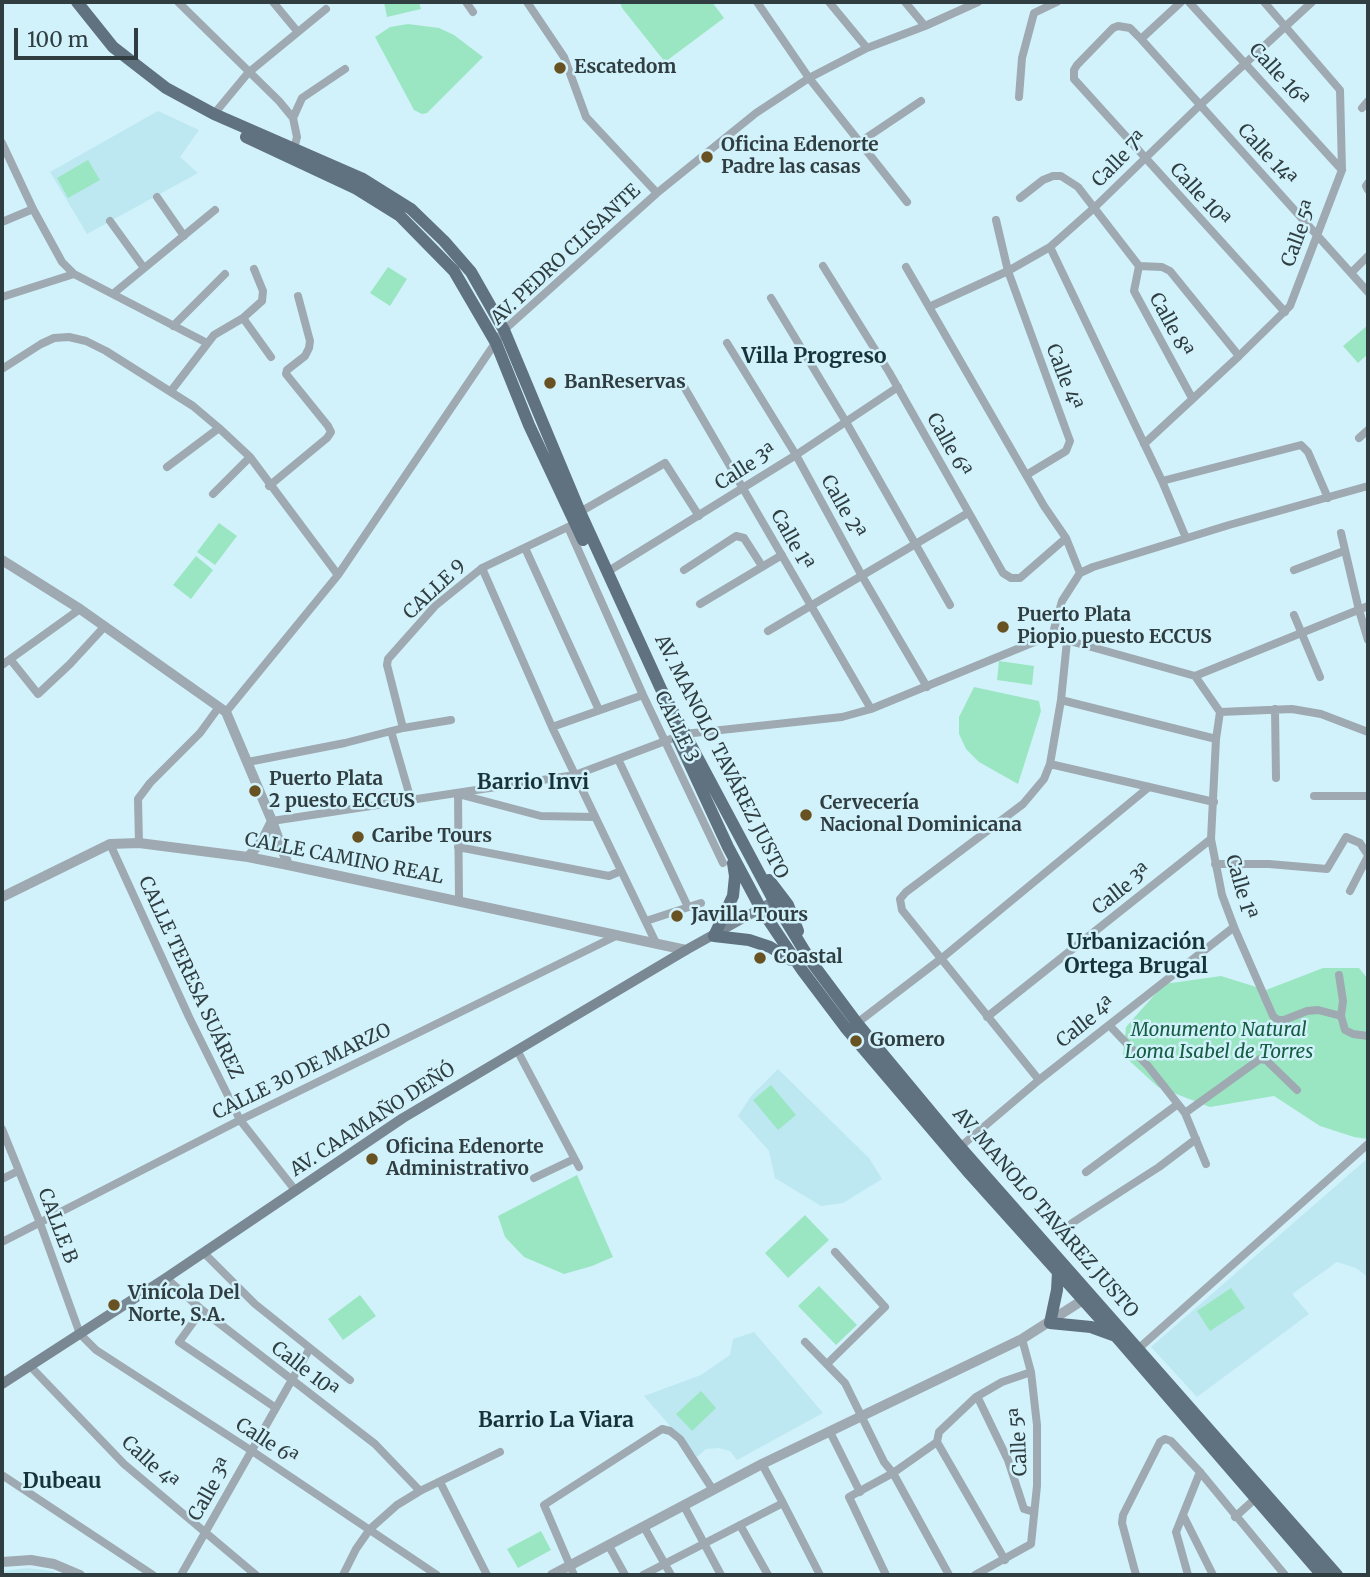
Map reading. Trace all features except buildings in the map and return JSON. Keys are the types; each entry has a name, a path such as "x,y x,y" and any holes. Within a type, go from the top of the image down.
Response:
{"main road":[{"name":"AV. MANOLO TAVÁREZ JUSTO","path":"67,2 113,55 162,95 355,188 400,216 454,271 496,343 529,425 728,847 761,909 802,970 859,1046 1058,1272 1138,1349 1337,1575"},
{"name":"AV. MANOLO TAVÁREZ JUSTO","path":"77,2 113,47 166,88 214,114 363,179 411,209 471,272 504,330 574,521 607,572 676,737 802,948 857,1023 1086,1298 1113,1335 1322,1575"},
{"path":"728,847 735,876 733,896 714,936 750,940 770,947 781,952 802,970"},
{"path":"751,861 788,905 802,948"},
{"name":"AV. CAAMAÑO DEÑÓ","path":"2,1384 204,1253 403,1118 686,950 774,901"},
{"path":"1058,1272 1050,1323 1091,1327 1113,1335"}],"street":[{"path":"178,2 293,118 298,137 294,149"},
{"path":"273,2 298,31"},
{"path":"466,2 473,12"},
{"path":"527,2 564,57 586,117 657,193"},
{"path":"771,2 760,5 809,78 907,202"},
{"path":"829,2 867,48"},
{"path":"905,2 925,26"},
{"name":"AV. PEDRO CLISANTE","path":"139,843 138,799 150,783 223,710 338,575 504,330 657,193 732,131 809,78 867,48 925,26 976,2"},
{"path":"1019,97 1022,58 1034,13 1057,2"},
{"path":"1142,39 1181,2"},
{"name":"Calle 16ª","path":"1189,2 1342,170"},
{"name":"Calle 5ª","path":"1144,444 1290,306 1342,170 1340,90 1264,2"},
{"name":"Calle 7ª","path":"929,307 1007,271 1050,247 1312,2"},
{"path":"214,114 248,73 326,9"},
{"name":"Calle 10ª","path":"1142,39 1130,27 1118,26 1077,65 1074,79 1285,312"},
{"name":"Calle 14ª","path":"1142,39 1368,292"},
{"path":"293,118 302,98 345,69"},
{"path":"860,142 920,101"},
{"path":"2,143 33,209 62,261 74,274 207,344"},
{"path":"1020,198 1043,180 1061,176 1078,187 1139,266 1162,267 1170,271 1239,356"},
{"path":"1368,183 1368,190"},
{"path":"157,197 184,236"},
{"path":"2,222 33,209"},
{"path":"114,293 215,210"},
{"path":"996,220 1007,271"},
{"path":"110,221 144,268"},
{"path":"1050,247 1162,481 1186,538"},
{"path":"1351,273 1368,256"},
{"name":"Calle 8ª","path":"1139,266 1134,290 1192,398"},
{"name":"Calle 6ª","path":"823,267 898,387 1003,573 1011,578 1020,578 1066,538"},
{"path":"906,267 1028,474 1044,506 1066,538 1080,573"},
{"path":"171,391 214,335 243,318 262,301 263,291 254,269"},
{"name":"Calle 4ª","path":"1007,271 1070,441 1066,450 1028,474"},
{"path":"2,297 74,274"},
{"path":"173,326 225,274"},
{"path":"269,486 331,432 286,374 287,370 305,356 309,348 310,341 298,296"},
{"path":"771,298 846,422 950,605"},
{"path":"243,318 271,357"},
{"path":"2,369 54,338 69,337 86,341 106,351 193,406 250,457 269,486 338,575"},
{"name":"Calle 2ª","path":"727,343 796,455 927,687"},
{"name":"Calle 1ª","path":"683,385 871,709"},
{"name":"Calle 3ª","path":"607,572 796,455 898,387"},
{"path":"167,467 219,428"},
{"path":"1359,438 1368,429"},
{"path":"1162,481 1301,445 1308,452 1328,498"},
{"path":"213,494 250,457"},
{"path":"574,521 665,463 699,516"},
{"path":"1052,636 1062,601 1080,573 1186,538 1368,486"},
{"path":"768,631 968,513"},
{"name":"CALLE 9","path":"402,729 387,665 388,659 435,606 482,569 574,521"},
{"name":"CALLE 3","path":"574,521 643,695 676,737 723,863"},
{"path":"1341,533 1368,640"},
{"path":"684,570 736,536 744,538 762,566"},
{"path":"525,548 599,710"},
{"path":"1294,570 1345,551"},
{"path":"700,604 782,555"},
{"path":"2,560 80,609 223,710 248,762 288,865"},
{"path":"482,569 552,727 656,943"},
{"path":"272,821 575,775 676,737 826,720 871,709 1052,636 1195,676 1368,606"},
{"path":"2,665 80,609"},
{"path":"1294,615 1320,677"},
{"path":"10,659 38,694 105,626"},
{"path":"1040,1080 902,910 900,899 1024,804 1044,779 1061,700 1067,640"},
{"path":"1195,676 1220,712 1275,709 1321,713 1368,732"},
{"path":"552,727 643,695"},
{"path":"1061,700 1216,739"},
{"path":"1275,709 1276,778"},
{"name":"Calle 1ª","path":"1220,712 1216,739 1212,839 1222,895 1234,927 1273,1016 1278,1020 1318,1010 1341,1016"},
{"path":"248,762 451,720"},
{"path":"391,731 411,800"},
{"path":"618,759 688,907"},
{"path":"1049,764 1214,802"},
{"path":"857,1023 942,958 1149,788"},
{"path":"458,794 541,816 595,817"},
{"path":"458,794 459,900"},
{"path":"1314,796 1368,796"},
{"path":"248,857 262,841 272,821"},
{"path":"1215,864 1269,864 1326,869 1346,836 1360,844 1368,855 1349,891"},
{"name":"Calle 3ª","path":"987,1017 1212,839"},
{"name":"CALLE CAMINO REAL","path":"2,897 110,844 139,843 248,857 686,950"},
{"name":"CALLE TERESA SUÁREZ","path":"110,844 189,1017 240,1120 295,1190"},
{"path":"458,847 610,876 621,871"},
{"path":"646,921 701,902"},
{"name":"Calle 4ª","path":"960,1147 1040,1080 1234,927"},
{"name":"CALLE 30 DE MARZO","path":"2,1242 240,1120 618,935"},
{"path":"1339,975 1343,1000 1341,1016 1345,1030 1368,1036"},
{"path":"1109,1025 1185,1113 1206,1164"},
{"path":"517,1050 577,1163 534,1178"},
{"path":"1185,1113 1260,1059 1266,1060 1297,1090"},
{"path":"1086,1172 1178,1104"},
{"name":"CALLE B","path":"2,1129 40,1223 80,1335"},
{"path":"1072,1223 1159,1167 1196,1139"},
{"path":"1138,1349 1368,1143"},
{"path":"2,1179 18,1171"},
{"path":"828,1363 885,1307 835,1252"},
{"path":"204,1253 255,1304 350,1380"},
{"name":"Calle 10ª","path":"166,1278 291,1381 375,1444 420,1491"},
{"path":"552,1575 572,1571 609,1546 713,1489 1022,1339 1086,1298"},
{"path":"202,1310 179,1342 276,1408"},
{"name":"Calle 6ª","path":"80,1335 96,1350 437,1575"},
{"name":"Calle 5ª","path":"1005,1560 1031,1544 1037,1486 1037,1425 1031,1372 1022,1339"},
{"path":"805,1342 845,1383 884,1462 893,1473 949,1575"},
{"name":"Calle 3ª","path":"181,1575 310,1348"},
{"name":"Calle 4ª","path":"30,1366 124,1464 256,1575"},
{"path":"975,1575 1005,1560 937,1442 939,1432 978,1398 1002,1382 1031,1372"},
{"path":"978,1398 1008,1460 1024,1509 1034,1512"},
{"path":"572,1571 544,1506 662,1429 670,1431 680,1439 713,1489"},
{"path":"830,1432 860,1492"},
{"path":"1136,1575 1122,1523 1123,1515 1160,1442 1165,1439 1171,1441 1200,1472 1285,1575"},
{"path":"886,1575 849,1497 893,1473 937,1442"},
{"path":"343,1575 370,1529 397,1505 500,1452"},
{"path":"762,1464 820,1575"},
{"path":"1188,1575 1176,1532 1200,1472"},
{"path":"2,1475 153,1575"},
{"path":"440,1482 487,1575"},
{"path":"1235,1517 1256,1498"},
{"path":"643,1575 783,1503"},
{"path":"684,1506 721,1575"},
{"path":"1183,1515 1213,1575"},
{"path":"740,1525 768,1575"},
{"path":"644,1527 671,1575"},
{"path":"609,1546 625,1575"},
{"path":"2,1562 31,1560 54,1564 80,1575"}],"shaded area":[{"path":"158,111 199,130 180,157 198,173 87,234 50,172"},
{"path":"778,1069 869,1158 882,1179 843,1203 821,1206 775,1178 769,1151 738,1116 751,1096"},
{"path":"1368,1158 1368,1277 1356,1268 1337,1262 1292,1294 1309,1314 1197,1397 1151,1347"},
{"path":"754,1332 823,1413 737,1460 730,1451 719,1448 706,1449 697,1457 644,1396 701,1375 730,1355 733,1339"},
{"path":"27,1568 52,1571 59,1575 2,1575 2,1571"}],"green space":[{"path":"384,2 419,2 421,9 387,17"},
{"path":"620,2 712,2 724,18 665,62"},
{"path":"408,24 439,28 454,35 483,57 427,113 422,114 414,110 375,37 390,27"},
{"path":"88,160 100,180 68,198 57,178"},
{"path":"388,267 407,279 390,306 370,293"},
{"path":"1368,325 1368,354 1358,363 1343,346"},
{"path":"219,523 237,536 215,565 197,552"},
{"path":"196,556 213,570 191,599 173,585"},
{"path":"999,661 1034,666 1032,685 997,680"},
{"path":"974,687 1039,701 1041,711 1018,784 979,762 966,749 959,734 959,717"},
{"name":"Monumento Natural Loma Isabel de Torres","path":"1323,968 1359,968 1368,979 1368,1139 1320,1126 1274,1096 1210,1107 1158,1087 1123,1055 1126,1027 1164,984 1221,976 1266,990"},
{"path":"771,1085 796,1115 778,1130 753,1100"},
{"path":"577,1175 613,1257 564,1274 524,1257 505,1237 498,1216"},
{"path":"805,1215 829,1240 788,1278 765,1253"},
{"path":"819,1286 857,1325 836,1345 798,1306"},
{"path":"1231,1288 1245,1308 1210,1331 1197,1311"},
{"path":"360,1295 376,1316 343,1340 328,1319"},
{"path":"701,1391 716,1408 692,1431 676,1414"},
{"path":"541,1531 551,1550 518,1568 507,1549"}],"place":[{"name":"Escatedom","path":"560,68"},
{"name":"Oficina Edenorte Padre las casas","path":"707,157"},
{"name":"BanReservas","path":"550,383"},
{"name":"Puerto Plata Piopio puesto ECCUS","path":"1003,627"},
{"name":"Puerto Plata 2 puesto ECCUS","path":"255,791"},
{"name":"Cervecería Nacional Dominicana","path":"806,815"},
{"name":"Caribe Tours","path":"358,837"},
{"name":"Javilla Tours","path":"677,916"},
{"name":"Coastal","path":"760,958"},
{"name":"Gomero","path":"856,1041"},
{"name":"Oficina Edenorte Administrativo","path":"372,1159"},
{"name":"Vinícola Del Norte, S.A.","path":"114,1305"}],"district":[{"name":"Villa Progreso","path":"814,357"},
{"name":"Barrio Invi","path":"533,783"},
{"name":"Urbanización Ortega Brugal","path":"1136,955"},
{"name":"Barrio La Viara","path":"556,1421"},
{"name":"Dubeau","path":"62,1482"}]}
